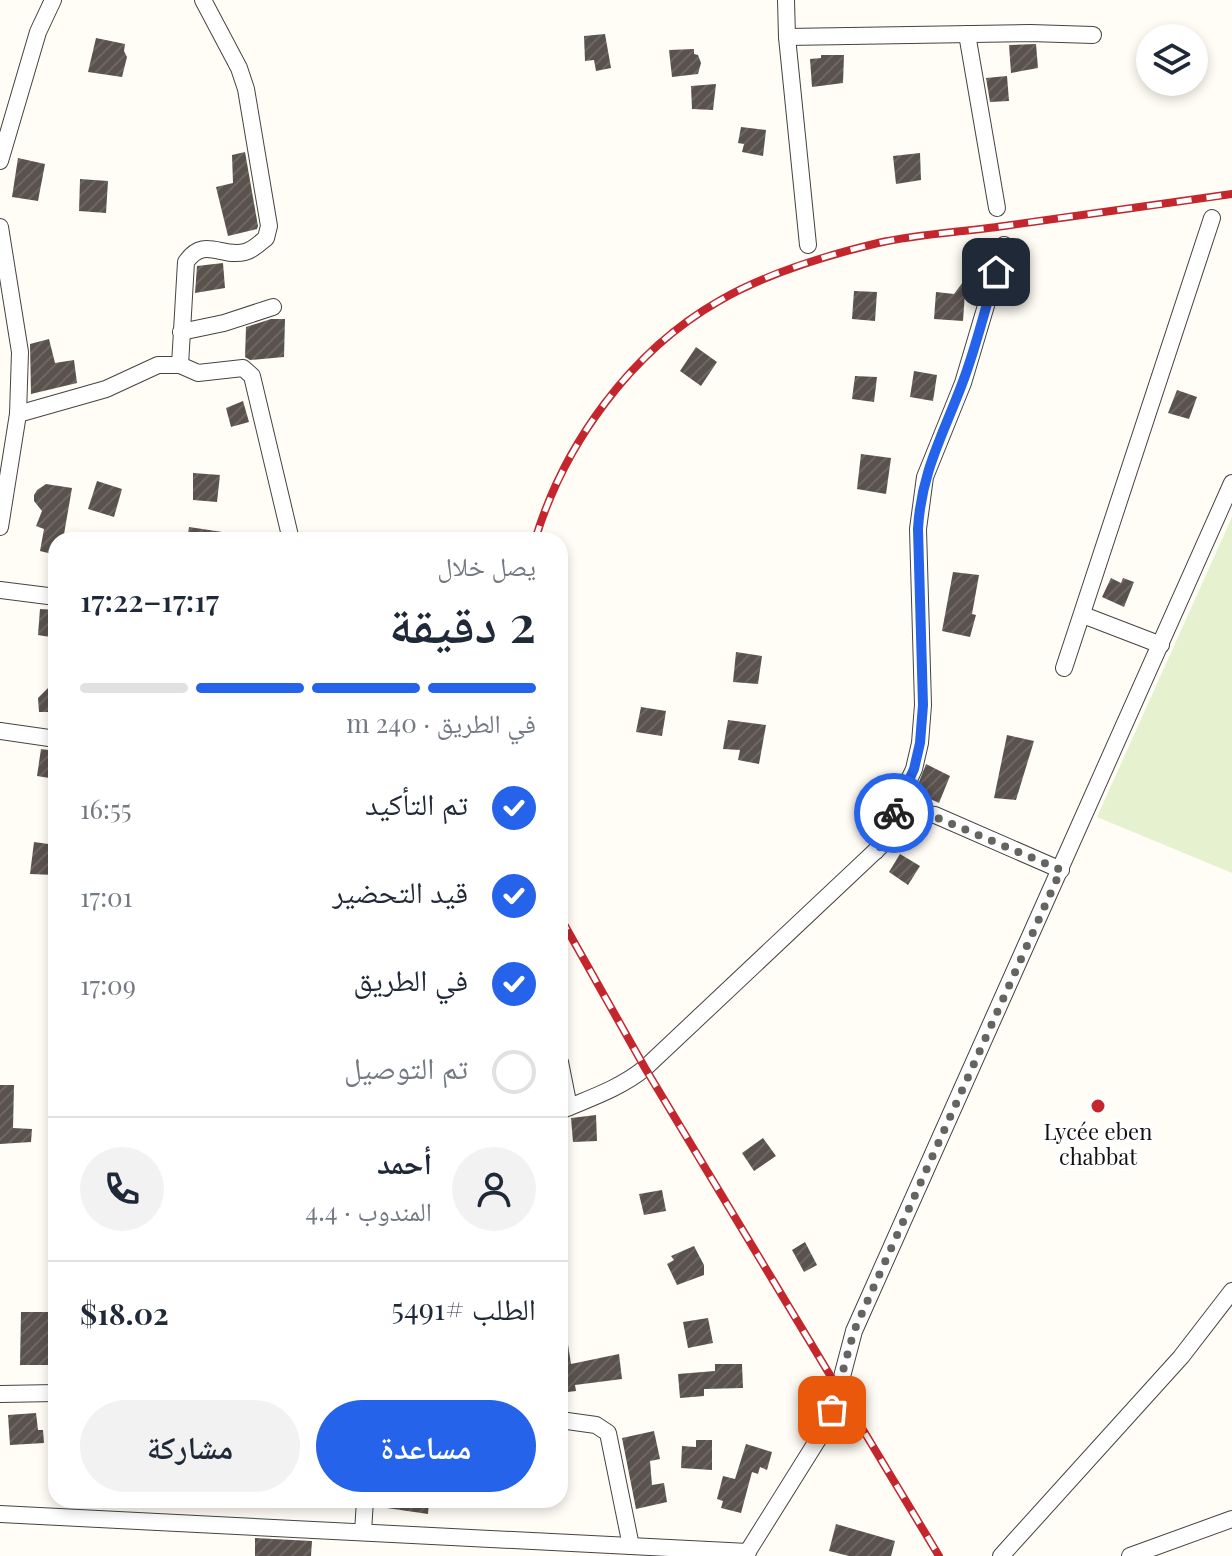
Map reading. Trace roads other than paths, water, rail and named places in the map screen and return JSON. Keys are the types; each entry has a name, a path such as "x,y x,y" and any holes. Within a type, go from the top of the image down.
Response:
{"street":[{"path":"0,161 6,122 38,32 53,0"},
{"path":"180,365 186,262 200,249 245,252 266,238 269,226 246,89 239,68 203,0"},
{"path":"786,0 808,245"},
{"path":"787,37 1030,33 1093,35"},
{"path":"967,34 997,208"},
{"path":"1064,668 1212,218"},
{"path":"0,227 20,352 18,414 0,527"},
{"path":"876,851 914,769 920,743 923,705 918,529 922,490 937,442 963,383 1004,245"},
{"path":"181,332 224,323 273,307"},
{"path":"18,414 95,393 158,365 180,365 198,373 243,368 252,376 289,532"},
{"path":"0,1514 747,1554 822,1433 839,1388 854,1331 1232,483"},
{"path":"0,590 48,596"},
{"path":"1083,615 1161,645"},
{"path":"0,731 48,738"},
{"path":"568,1107 629,1081 645,1068 910,819 926,813 1061,870"},
{"path":"1001,1556 1181,1357 1232,1291"},
{"path":"0,1394 48,1393"},
{"path":"568,1421 596,1425 608,1433 631,1546"},
{"path":"363,1532 364,1508"},
{"path":"1130,1556 1232,1519"}],"railway":[{"path":"538,532 564,469 605,403 657,346 687,322 737,291 817,260 894,240 1232,194"},
{"path":"568,931 645,1068 939,1556"}],"place":[{"name":"Lycée eben chabbat","path":"1098,1106"}]}
